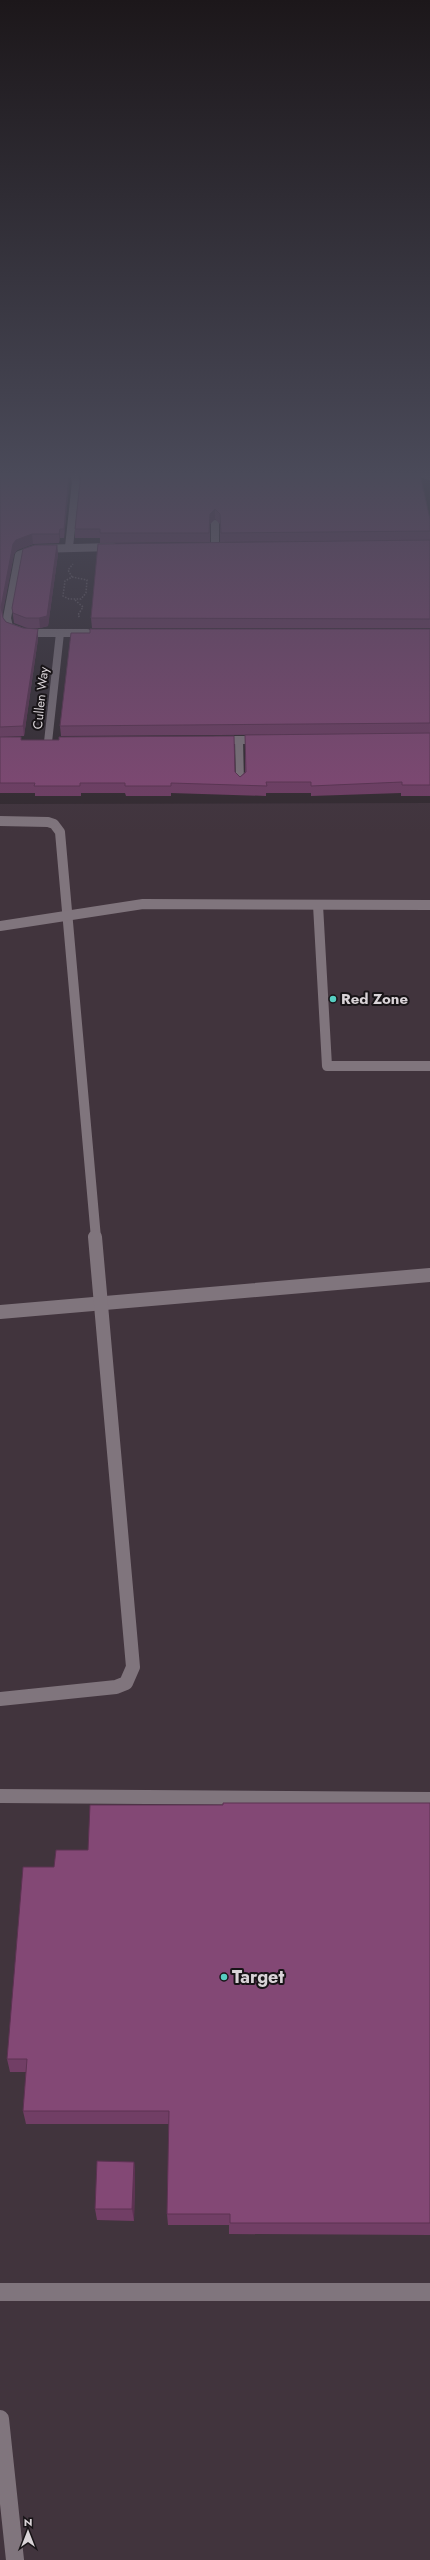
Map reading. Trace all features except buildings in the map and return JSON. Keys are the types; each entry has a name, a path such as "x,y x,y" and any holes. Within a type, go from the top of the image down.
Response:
{"street":[{"path":"12,593 7,618 9,627 26,633 95,634"},
{"name":"Cullen Way","path":"48,742 60,633"},
{"path":"210,740 267,740"},
{"path":"239,740 240,782"},
{"path":"0,821 41,821 58,828 133,1667 126,1683 116,1687 0,1699"},
{"path":"0,926 156,904 430,905"},
{"path":"318,905 327,1066 430,1066"},
{"path":"0,1312 430,1275"},
{"path":"0,1796 430,1799"},
{"path":"0,2292 430,2292"},
{"path":"0,2418 15,2560"}],"path":[{"path":"63,593 63,596 75,600 83,607 78,615 82,622"},
{"path":"75,600 84,597 85,593"}],"shaded area":[{"path":"430,803 430,2560 0,2560 0,804"}],"place":[{"name":"Red Zone","path":"333,999"},
{"name":"Target","path":"224,1977"}]}
